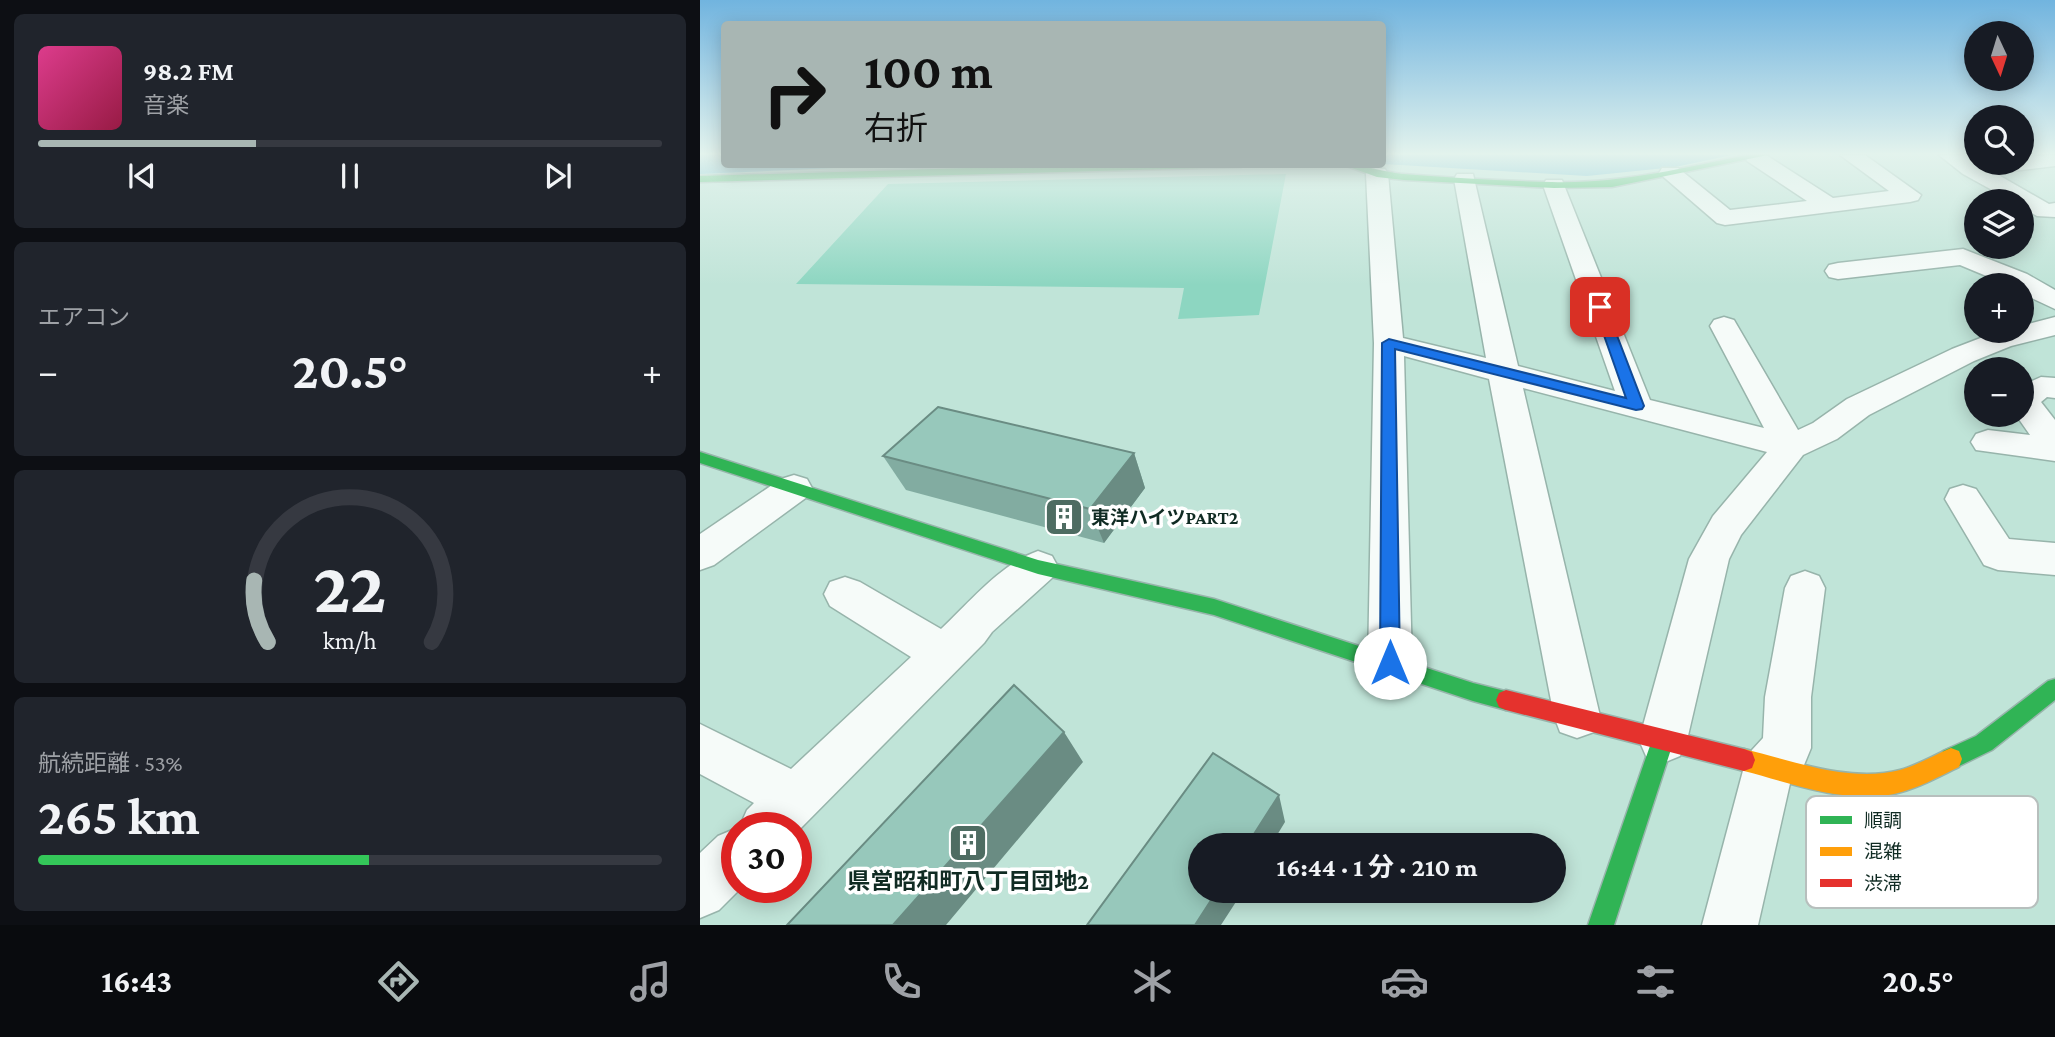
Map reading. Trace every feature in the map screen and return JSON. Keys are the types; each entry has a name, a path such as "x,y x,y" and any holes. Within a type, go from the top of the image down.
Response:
{"street":[{"path":"1379,198 1389,343 1390,663"},
{"path":"1469,198 1503,374 1577,716"},
{"path":"1559,198 1636,406"},
{"path":"1701,198 1725,218 1741,239"},
{"path":"1819,198 1827,204"},
{"path":"1725,218 1881,198"},
{"path":"2022,198 2045,211 2055,210"},
{"path":"1838,271 1963,257 2018,280 2055,301"},
{"path":"1865,268 1890,291"},
{"path":"1724,326 1791,447"},
{"path":"1601,925 1663,740 1709,559 1726,526 1791,447 1825,431 1858,407 1963,355 2001,340 2055,326"},
{"path":"1389,343 1791,447"},
{"path":"2055,387 2041,387 2022,400 2055,447"},
{"path":"1988,442 2055,447"},
{"path":"700,457 1038,567 1213,607 1473,692 1838,783 1886,784 1928,771 1984,743 2055,688"},
{"path":"700,554 794,488"},
{"path":"1963,499 1998,554 2055,559"},
{"path":"781,812 977,619 1038,567"},
{"path":"1730,925 1769,767 1787,748 1788,697 1805,589"},
{"path":"845,594 944,654"},
{"path":"700,748 779,812"},
{"path":"700,891 721,871"}],"green space":[{"path":"875,198 1281,198 1259,315 1178,319 1184,288 796,284"}],"building":[{"path":"938,407 1134,453 1090,509 883,456"},
{"path":"1014,685 1064,732 893,925 787,925 808,903 812,903 812,899"},
{"path":"1213,753 1279,795 1255,833 1188,833 1188,903 1209,903 1195,925 1087,925"}],"traffic: fast":[{"path":"700,457 1038,567 1214,607 1473,692 1506,700"},
{"path":"1951,759 1984,743 2055,688"},
{"path":"1601,925 1663,740"}],"traffic: slow":[{"path":"1744,760 1814,778 1866,785 1901,781 1951,759"}],"traffic: jam":[{"path":"1506,700 1744,760"}],"place":[{"name":"東洋ハイツPART2","path":"1064,517"},
{"name":"県営昭和町八丁目団地2","path":"968,843"}],"route":[{"path":"1390,663 1389,343 1636,406 1600,307"}]}
